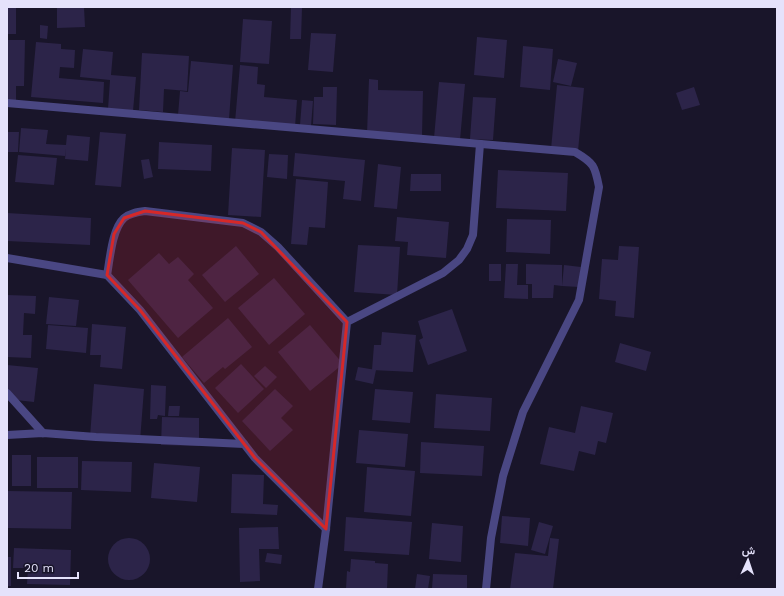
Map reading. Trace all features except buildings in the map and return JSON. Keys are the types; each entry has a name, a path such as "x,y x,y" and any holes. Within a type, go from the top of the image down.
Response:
{"street":[{"path":"7,103 575,152 588,160 596,171 599,187 579,300 523,412 503,476 491,538 486,589"},
{"path":"347,322 443,273 459,260 473,235 480,144"},
{"path":"107,275 114,234 124,218 133,213 145,211 243,223 261,232 278,247 347,322 326,529 318,589"},
{"path":"7,258 107,275 140,310 255,458 326,529"},
{"path":"7,393 43,433"},
{"path":"7,435 43,433 244,444"}],"highlighted area":[{"path":"145,211 243,223 261,232 347,322 326,529 255,458 140,310 107,275 114,234 124,218"}]}
